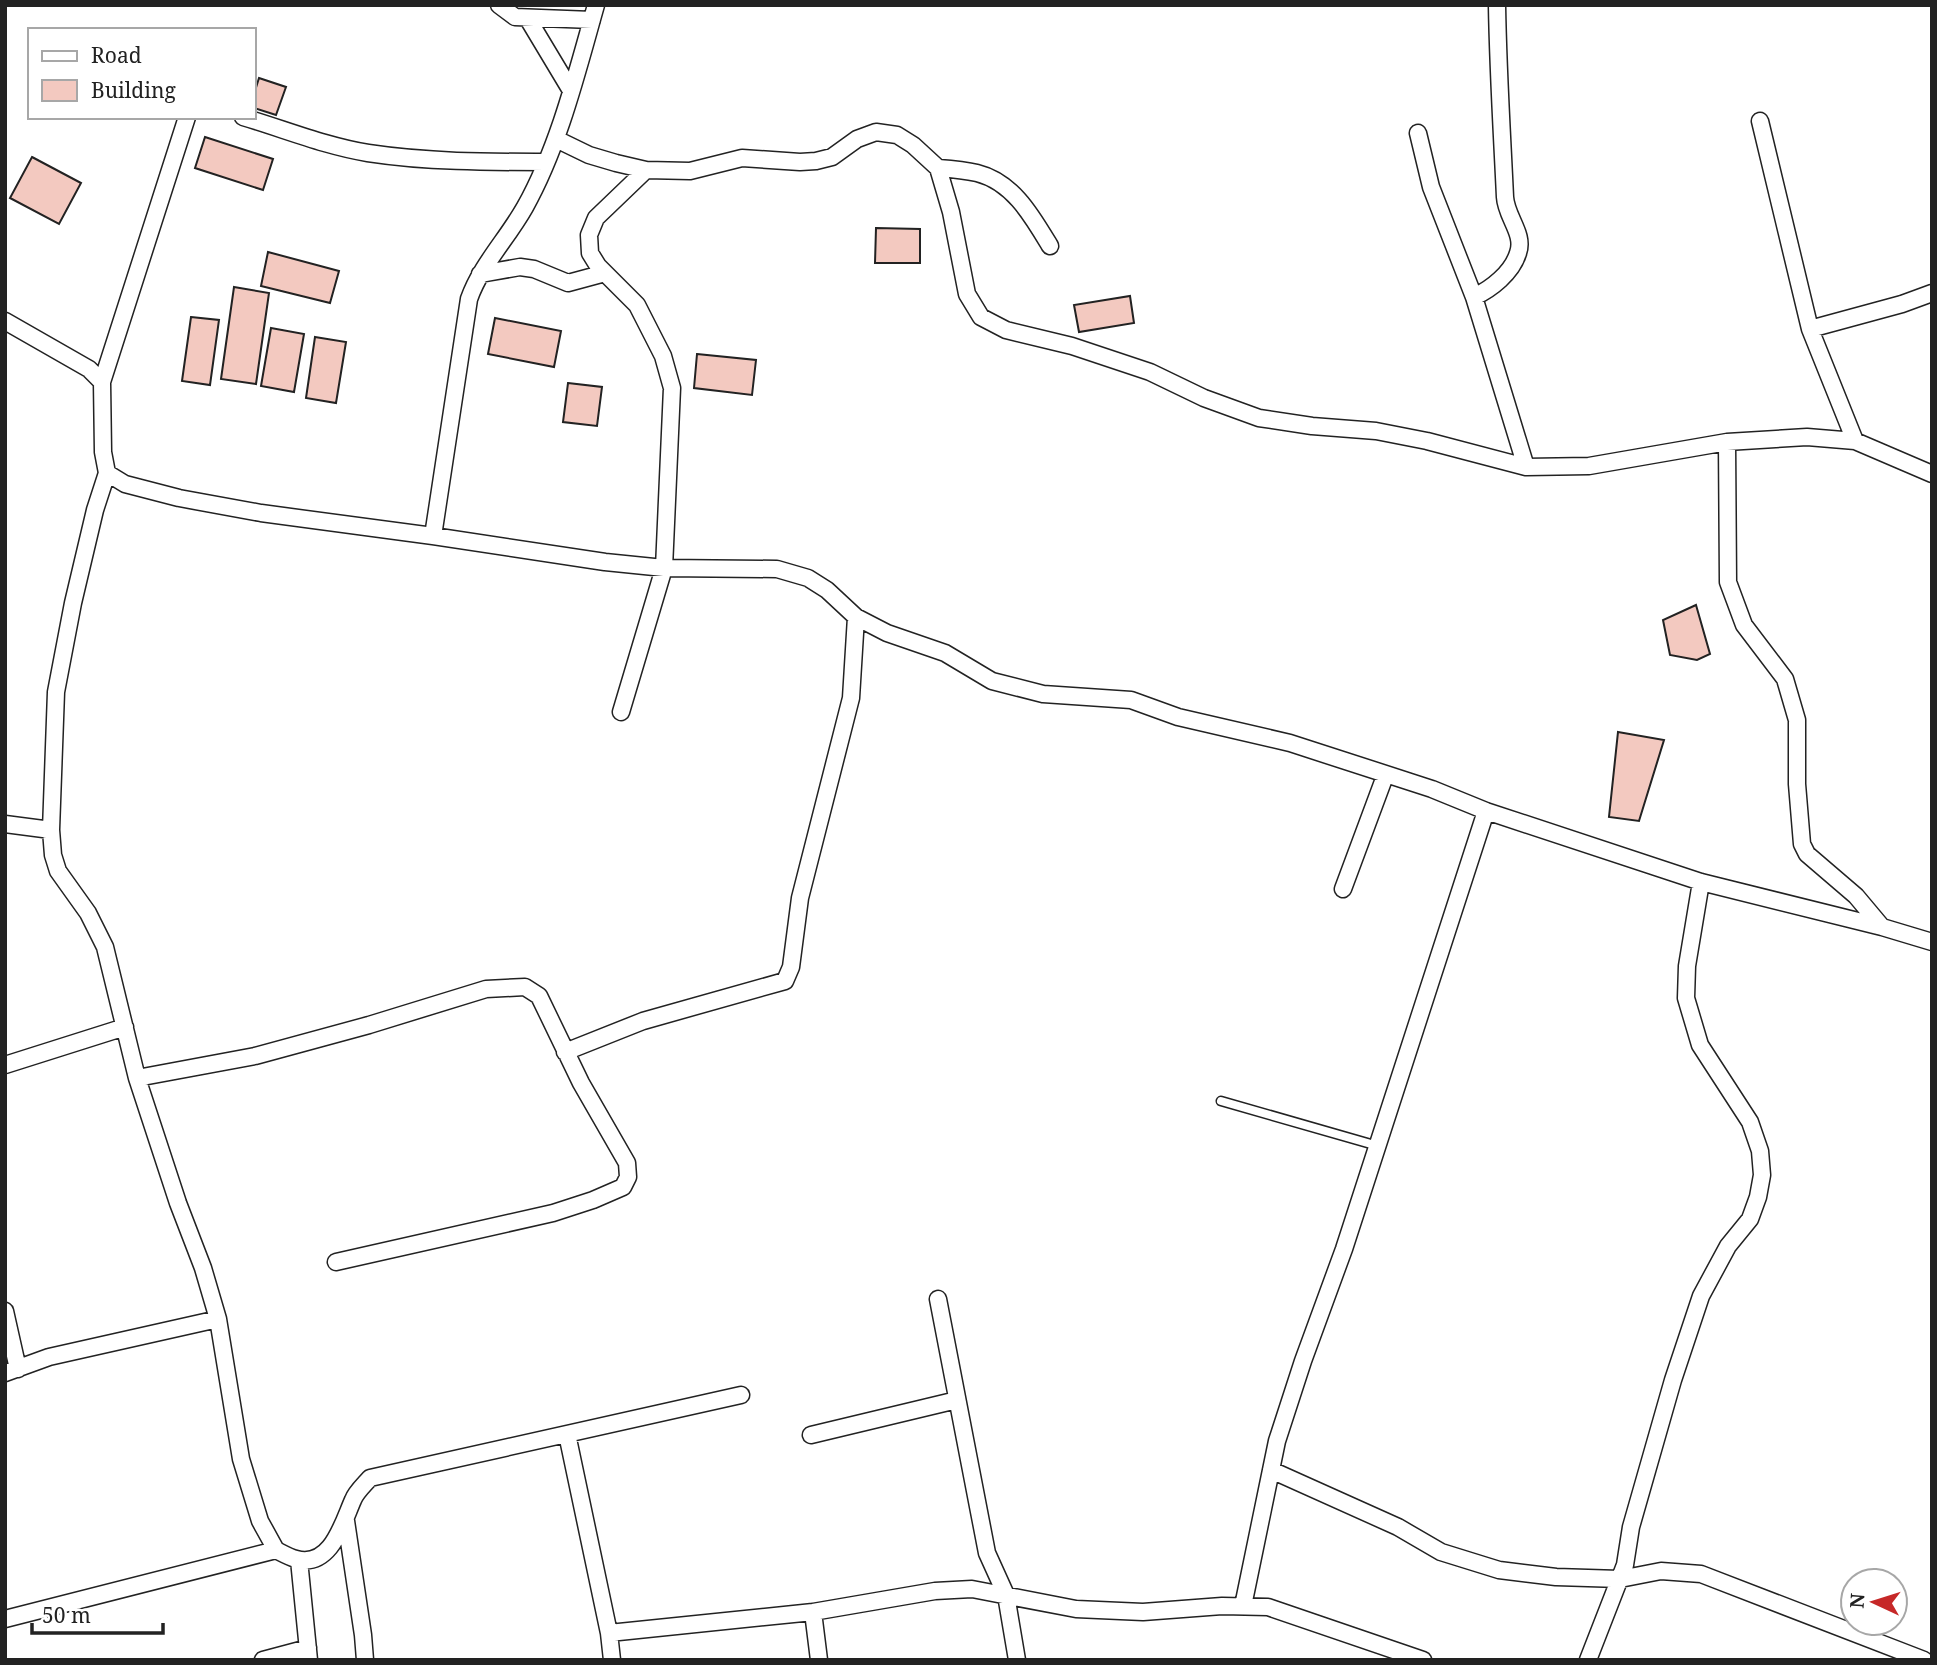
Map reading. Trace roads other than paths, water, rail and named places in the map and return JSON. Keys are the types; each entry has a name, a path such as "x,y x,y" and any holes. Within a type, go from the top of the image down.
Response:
{"street":[{"path":"433,536 469,299 480,274 525,206 546,162 556,139 594,13 515,18 499,5"},
{"path":"1474,297 1487,290 1513,266 1519,251 1517,231 1506,203 1499,117 1497,5"},
{"path":"528,19 570,89"},
{"path":"186,119 102,382 103,452 107,473 95,510 73,603 56,692 52,855 58,871 88,913 106,947 137,1079 218,1319 241,1459 260,1521 276,1550 299,1560 320,1556 333,1543 346,1521 354,1498 370,1478 741,1395"},
{"path":"249,119 366,153 425,160 546,162"},
{"path":"1760,121 1810,329 1855,442"},
{"path":"556,139 589,155 646,170 690,171 742,158 816,161 832,157 857,139 876,132 897,135 913,145 938,168 951,212 967,294 981,317 1006,330 1072,346 1150,372 1204,398 1259,418 1427,440 1526,467 1589,466 1727,442 1807,437 1855,442 1932,474"},
{"path":"1418,133 1431,187 1474,297 1526,467"},
{"path":"938,168 979,173 1010,190 1031,214 1050,246"},
{"path":"621,712 664,568 672,388 663,356 637,305 598,266 590,253 589,235 596,218 646,170"},
{"path":"480,274 520,267 568,283 605,273"},
{"path":"1810,329 1932,293"},
{"path":"5,321 89,369 102,382"},
{"path":"1727,442 1728,582 1744,625 1785,678 1797,720 1797,784 1802,844 1807,854 1856,896 1882,927"},
{"path":"107,473 125,484 261,513 664,568 777,569 808,578 827,590 856,617 887,633 945,653 992,681 1043,694 1130,700 1178,717 1290,743 1701,882 1932,942"},
{"path":"565,1052 643,1021 785,981 791,967 803,884 850,698 856,617"},
{"path":"1343,888 1385,776"},
{"path":"1243,1605 1277,1441 1344,1249 1486,811"},
{"path":"5,824 51,830"},
{"path":"1588,1660 1620,1579 1630,1527 1672,1380 1701,1296 1728,1245 1749,1219 1758,1197 1762,1175 1760,1151 1750,1122 1700,1045 1686,998 1687,966 1701,882"},
{"path":"137,1079 255,1056 486,989 525,987 539,996 565,1052 627,1163 628,1177 623,1187 553,1213 336,1262"},
{"path":"5,1065 125,1027"},
{"path":"938,1299 986,1553 1006,1595 1017,1660"},
{"path":"5,1311 12,1371 49,1357 218,1319"},
{"path":"811,1435 957,1400"},
{"path":"567,1434 609,1633 612,1660"},
{"path":"1270,1470 1398,1527 1441,1552 1469,1562 1499,1570 1556,1577 1620,1579 1661,1571 1700,1574 1924,1660"},
{"path":"346,1521 365,1660"},
{"path":"5,1619 276,1550"},
{"path":"263,1660 308,1654 299,1560"},
{"path":"609,1633 813,1612 935,1591 972,1589 1076,1609 1143,1612 1243,1605 1268,1607 1423,1660"},
{"path":"813,1612 819,1660"}],"lane":[{"path":"1221,1101 1378,1146"}]}
